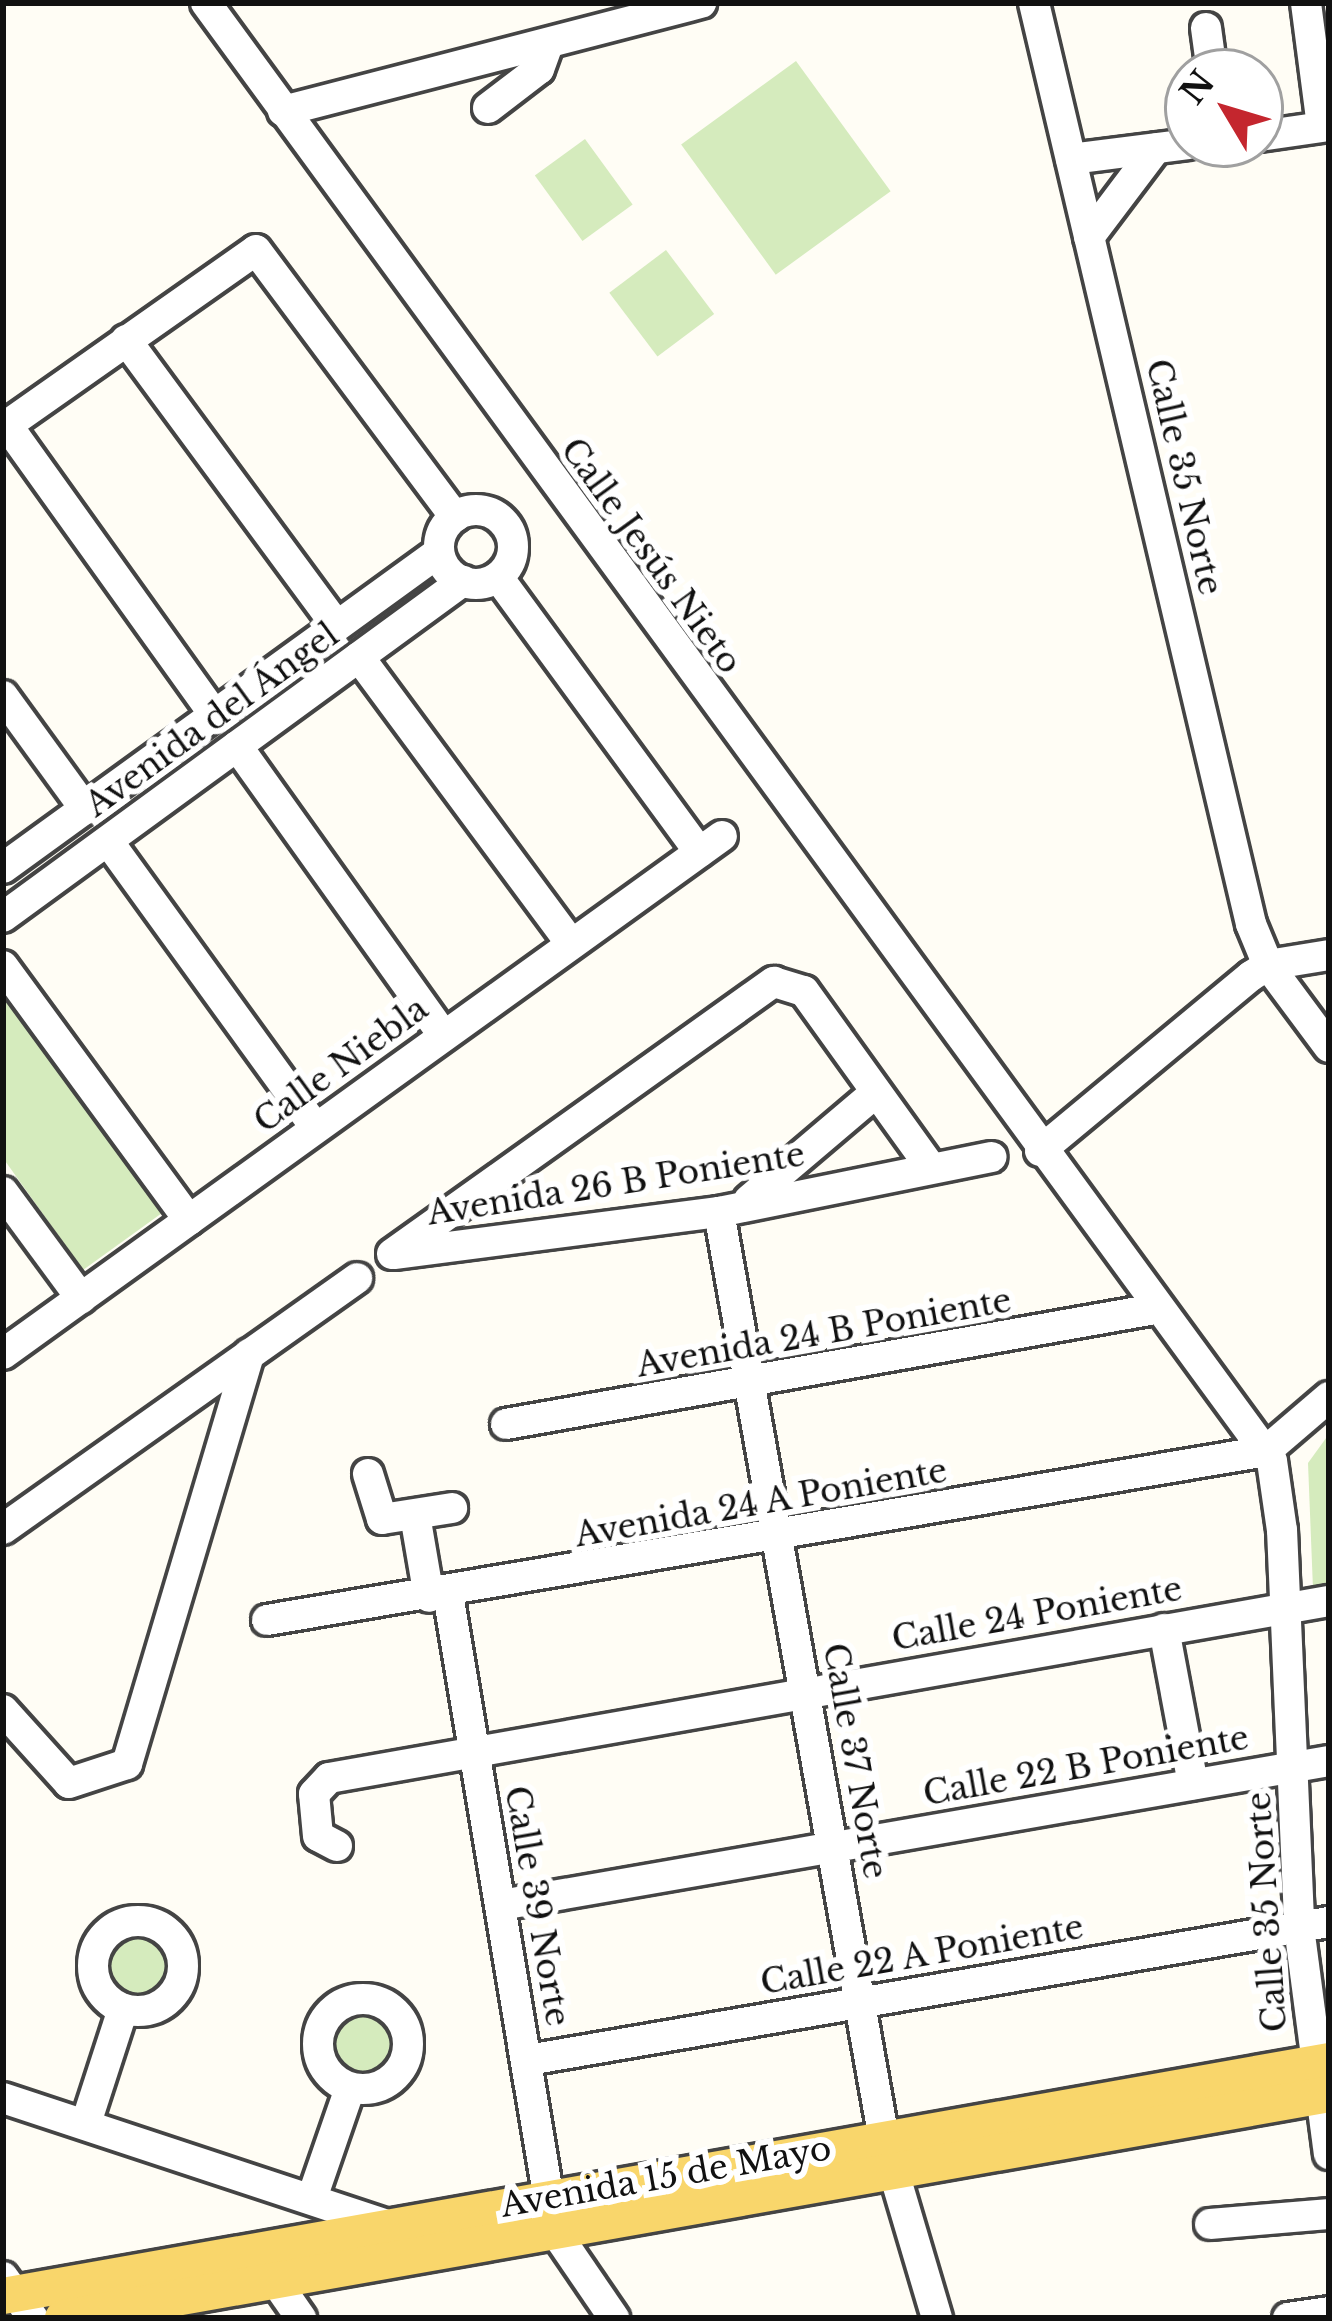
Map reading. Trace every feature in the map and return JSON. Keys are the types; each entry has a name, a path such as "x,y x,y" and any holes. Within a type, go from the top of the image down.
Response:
{"main road":[{"name":"Avenida 15 de Mayo","path":"13,2296 394,2227 551,2213 1323,2078"},
{"name":"Avenida 15 de Mayo","path":"63,2318 442,2248 551,2213"}],"street":[{"name":"Calle Jesús Nieto","path":"206,3 1155,1309 1266,1451"},
{"path":"283,111 701,3"},
{"name":"Calle 35 Norte","path":"1034,3 1251,924 1268,965 1317,1019 1329,1047"},
{"path":"1284,132 1325,126 1306,3"},
{"path":"1206,28 1208,48"},
{"path":"488,108 539,69 548,44"},
{"path":"1071,159 1164,147"},
{"path":"1090,237 1156,148"},
{"path":"214,715 5,427 256,250 455,518"},
{"path":"126,340 337,626"},
{"path":"484,510 504,522 513,545 498,577 463,581 440,552 455,518 484,510"},
{"name":"Avenida del Ángel","path":"3,868 440,552"},
{"name":"Calle Niebla","path":"3,1354 710,844 498,577"},
{"name":"Avenida del Ángel","path":"3,917 463,581"},
{"path":"359,657 572,944"},
{"path":"3,696 85,809"},
{"path":"237,746 444,1036"},
{"path":"108,841 316,1128"},
{"path":"1040,1151 1268,965 1329,955"},
{"path":"3,966 189,1220"},
{"name":"Avenida 26 B Poniente","path":"875,1093 804,991 786,981 759,991 392,1254 732,1208 992,1157"},
{"path":"732,1208 875,1093 931,1168"},
{"path":"3,1192 81,1298"},
{"name":"Calle 37 Norte","path":"732,1208 752,1385 888,2154 937,2318"},
{"path":"3,1529 357,1278"},
{"name":"Avenida 24 B Poniente","path":"506,1424 752,1385 1155,1309"},
{"path":"3,1710 69,1783 128,1764 249,1354"},
{"path":"1266,1451 1329,1397"},
{"name":"Calle 35 Norte","path":"1266,1451 1278,1485 1294,1767 1314,1924 1329,2154"},
{"name":"Avenida 24 A Poniente","path":"267,1621 438,1596 1266,1451"},
{"path":"368,1474 382,1519 452,1508"},
{"name":"Calle 39 Norte","path":"415,1515 473,1751 551,2213"},
{"name":"Calle 24 Poniente","path":"337,1846 318,1835 314,1794 322,1782 805,1689 1329,1601"},
{"path":"1164,1629 1192,1784"},
{"name":"Calle 22 B Poniente","path":"501,1905 1329,1761"},
{"name":"Calle 22 A Poniente","path":"528,2060 1314,1924"},
{"path":"86,2123 123,2009"},
{"path":"312,2198 350,2088"},
{"path":"3,2098 312,2198 442,2248"},
{"path":"551,2213 614,2318"},
{"path":"1210,2224 1329,2214"},
{"path":"276,2282 301,2318"},
{"path":"1288,2318 1329,2312"}],"green space":[{"path":"796,61 891,191 776,275 681,144"},
{"path":"585,139 633,205 582,241 535,175"},
{"path":"666,250 714,314 657,357 609,293"},
{"path":"3,994 162,1213 83,1270 3,1158"},
{"path":"1329,1434 1329,1586 1313,1589 1308,1463"},
{"path":"154,1928 180,1958 165,1999 125,2005 99,1975 114,1934"},
{"path":"380,2007 405,2037 390,2078 350,2084 325,2054 340,2013"}]}
